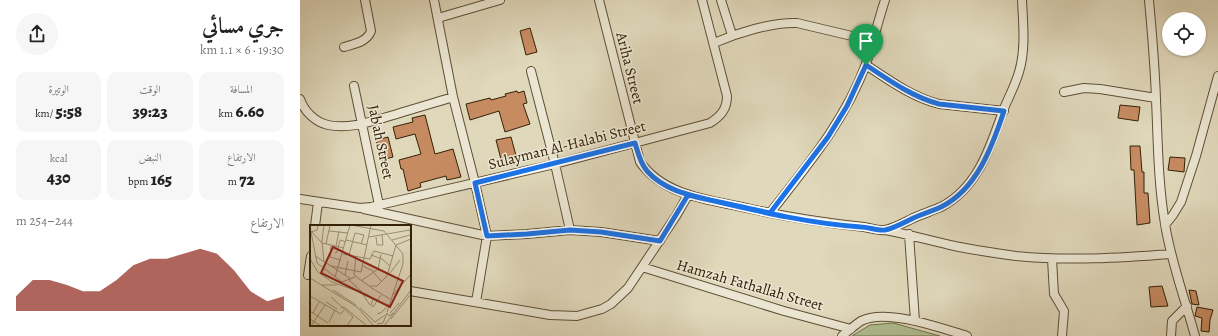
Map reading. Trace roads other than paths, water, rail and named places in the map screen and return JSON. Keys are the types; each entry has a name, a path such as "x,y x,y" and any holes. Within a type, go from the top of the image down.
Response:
{"street":[{"path":"344,47 362,41 370,36 371,31 365,0"},
{"path":"434,0 453,97 487,236 476,302"},
{"path":"438,18 500,0"},
{"name":"Ariha Street","path":"599,0 640,162 657,180 669,188 688,195 770,213 817,222 908,234 950,245 984,251 1052,259 1109,258 1171,254"},
{"name":"Sulayman Al-Halabi Street","path":"300,199 360,208 379,205 555,164 710,123 722,114 725,109 727,96 702,0"},
{"path":"721,0 732,35"},
{"path":"770,213 828,137 847,106 866,65 885,0"},
{"path":"884,230 942,206 969,186 984,161 998,130 1015,85 1022,60 1022,0"},
{"path":"1149,0 1156,98 1159,182 1171,254 1195,336"},
{"path":"714,43 732,35 786,22 797,23 873,41"},
{"path":"866,65 900,87 929,102 1004,111"},
{"path":"530,71 555,164 570,230"},
{"path":"1165,225 1181,202 1196,156 1218,76"},
{"name":"Jab'ah Street","path":"354,86 379,205"},
{"path":"1064,92 1084,88 1100,89 1156,98"},
{"path":"300,98 308,112 320,123 329,126 340,126 363,124 453,97"},
{"path":"411,291 550,315 568,316 602,310 611,304 628,288 660,241 688,195"},
{"path":"315,225 318,202"},
{"path":"360,208 487,236 570,230 601,232 660,241"},
{"path":"908,234 915,321"},
{"path":"1052,259 1054,294 1064,310 1062,336"},
{"path":"306,274 310,260"},
{"name":"Hamzah Fathallah Street","path":"642,267 778,309 851,329"},
{"path":"1171,336 1172,321 1187,306"},
{"path":"842,336 862,321 880,317 915,321 967,336"}]}
